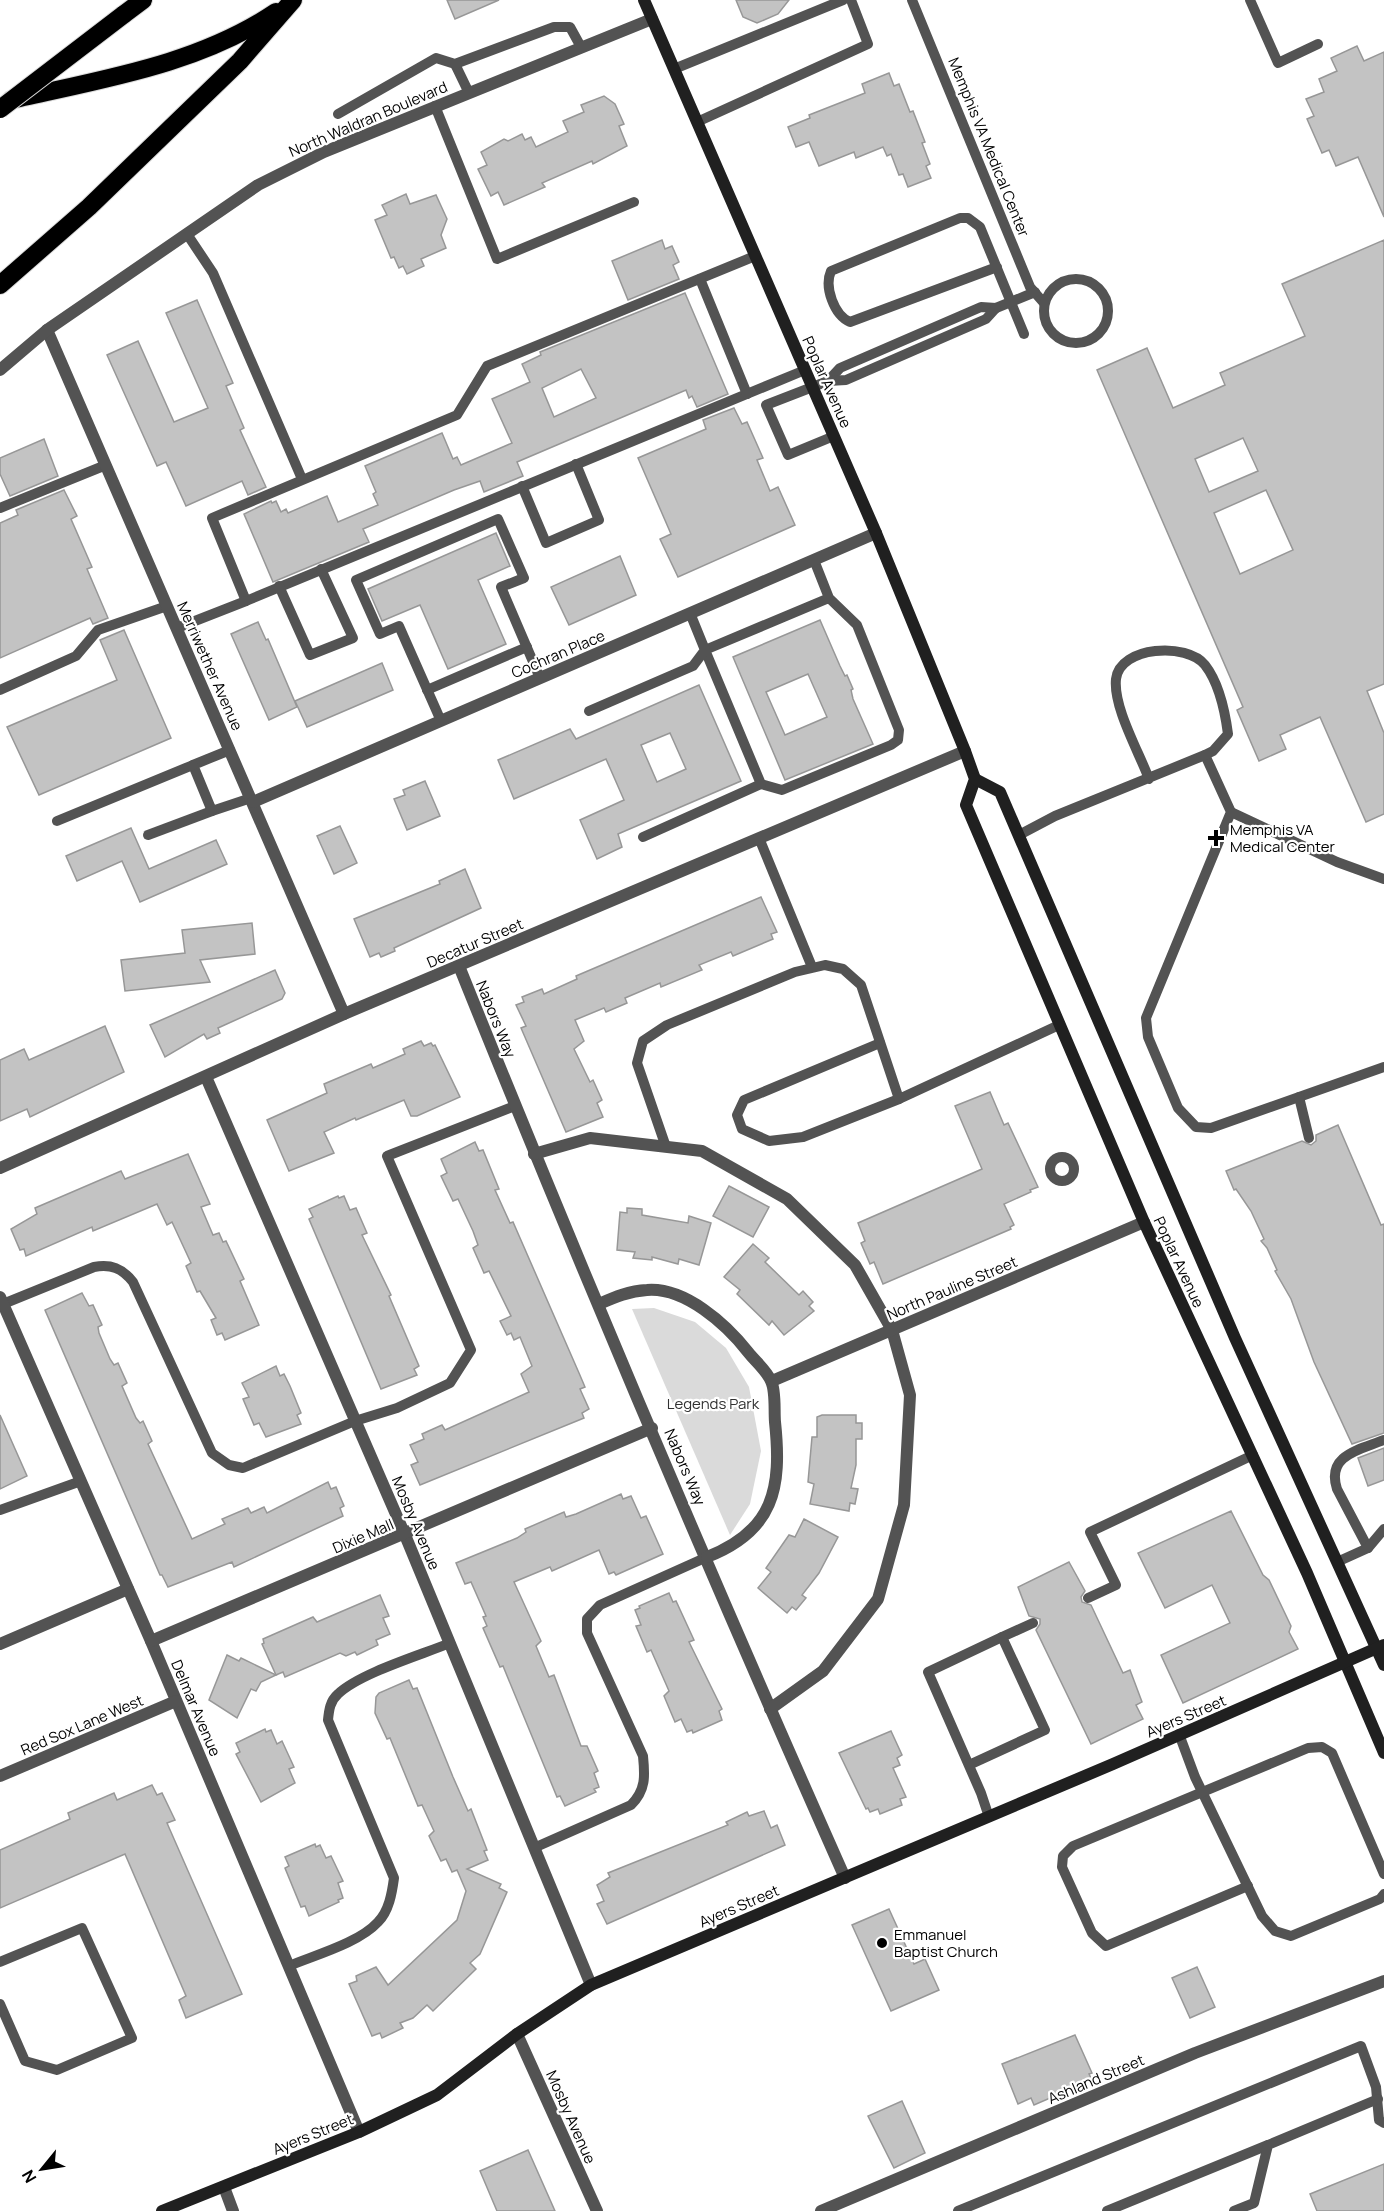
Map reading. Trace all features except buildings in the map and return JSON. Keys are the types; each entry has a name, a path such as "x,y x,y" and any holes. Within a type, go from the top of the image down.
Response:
{"highway":[{"path":"0,109 143,0"},
{"path":"0,102 177,60 216,45 260,23 293,0"},
{"path":"0,285 89,207 240,61 293,0"}],"main road":[{"name":"Poplar Avenue","path":"644,0 876,533 965,751 975,779 966,805 1144,1222 1253,1455 1347,1663 1384,1753"},
{"name":"Poplar Avenue","path":"975,779 1000,792 1235,1338 1337,1562 1380,1647 1384,1665"},
{"path":"1347,1663 1380,1647"},
{"name":"Ayers Street","path":"162,2211 359,2132 437,2095 518,2034 591,1984 989,1817 1347,1663"}],"street":[{"name":"North Waldran Boulevard","path":"0,370 47,330 258,185 324,152 652,19"},
{"name":"Merriwether Avenue","path":"47,330 344,1014"},
{"name":"Cochran Place","path":"252,800 876,533"},
{"name":"Decatur Street","path":"0,1168 344,1014 965,751"},
{"name":"Nabors Way","path":"459,966 534,1154 770,1708 845,1878"},
{"name":"Mosby Avenue","path":"206,1077 405,1535 591,1984"},
{"path":"534,1154 590,1138 702,1150 787,1199 855,1265 892,1330 910,1395 904,1504 878,1599 823,1671 770,1708"},
{"name":"North Pauline Street","path":"772,1381 1144,1222"},
{"path":"599,1304 625,1293 650,1290 680,1297 705,1309 734,1334 772,1381 778,1452 774,1494 759,1523 732,1547 706,1557"},
{"name":"Delmar Avenue","path":"2,1300 151,1641 359,2132"},
{"name":"Dixie Mall","path":"151,1641 405,1535 652,1428"},
{"path":"0,1644 128,1589"},
{"name":"Red Sox Lane West","path":"0,1776 176,1701"},
{"name":"Ashland Street","path":"821,2211 1195,2053 1384,1981"},
{"name":"Mosby Avenue","path":"518,2034 597,2211"},
{"path":"224,2187 234,2211"}],"lane":[{"path":"674,69 843,0"},
{"path":"697,122 868,44 851,0"},
{"name":"Memphis VA Medical Center","path":"912,0 1026,277 1044,303"},
{"path":"1250,0 1278,63 1318,44"},
{"path":"338,114 436,58 455,64 554,27 570,27 581,48"},
{"path":"455,64 469,93"},
{"path":"435,106 496,258 634,202"},
{"path":"997,267 850,322 840,316 828,285 831,271 960,218 968,218 980,226 997,267 1011,303 1024,334"},
{"path":"187,234 213,273 302,479"},
{"path":"246,601 212,518 457,415 487,366 755,256"},
{"path":"700,279 747,394"},
{"path":"1065,280 1086,280 1096,285 1107,303 1105,325 1090,339 1070,343 1052,332 1043,313 1044,303 1048,293 1065,280"},
{"path":"834,436 788,455 766,405 828,381 846,380 986,319 996,308 1035,292"},
{"path":"177,628 805,370"},
{"path":"522,486 546,543 599,520 576,464"},
{"path":"0,508 83,472 106,465"},
{"path":"441,721 399,626 380,634 356,580 498,519 524,578 501,587 540,678"},
{"path":"643,837 761,784 782,790 891,746 898,740 899,730 858,625 828,598 814,560"},
{"path":"279,586 310,655 353,638 321,569"},
{"path":"589,711 693,666 705,650 828,598"},
{"path":"0,690 76,656 98,630 167,606"},
{"path":"690,613 761,784"},
{"path":"427,690 527,647"},
{"path":"1019,835 1054,816 1149,779 1213,751 1228,734 1224,707 1204,664 1183,650 1153,650 1131,658 1116,676 1116,695 1149,779"},
{"path":"57,821 230,750"},
{"path":"1205,755 1231,812 1337,862 1384,879"},
{"path":"193,765 212,811"},
{"path":"148,835 212,811 252,800"},
{"path":"1231,812 1146,1018 1148,1036 1178,1108 1196,1126 1211,1128 1384,1067"},
{"path":"759,838 812,967"},
{"path":"666,1147 637,1062 643,1041 667,1025 812,967 825,964 843,969 861,985 899,1099"},
{"path":"880,1043 744,1100 737,1115 742,1129 769,1141 803,1137 899,1099 1059,1025"},
{"path":"1299,1097 1309,1138"},
{"path":"2,1300 94,1267 108,1265 124,1271 132,1282 212,1453 228,1465 243,1468 355,1421 397,1408 450,1383 471,1350 387,1156 515,1106"},
{"path":"1368,1548 1337,1489 1334,1479 1335,1467 1341,1457 1384,1440"},
{"path":"1088,1598 1116,1585 1090,1532 1253,1455"},
{"path":"0,1510 81,1481"},
{"path":"1337,1562 1368,1548 1384,1529"},
{"path":"536,1847 631,1805 641,1795 645,1777 643,1756 587,1633 587,1619 600,1605 706,1557"},
{"path":"989,1817 928,1672 1033,1623"},
{"path":"969,1765 1045,1730 1002,1637"},
{"path":"289,1966 368,1931 380,1921 391,1898 394,1878 328,1720 330,1706 338,1694 364,1678 450,1643"},
{"path":"1179,1734 1203,1793 1262,1916 1275,1931 1291,1936 1380,1899 1384,1894"},
{"path":"1248,1886 1106,1946 1092,1933 1062,1867 1063,1856 1073,1846 1308,1748 1322,1747 1332,1753 1384,1874"},
{"path":"0,1962 82,1928 132,2038 57,2070 25,2061 0,2004"},
{"path":"958,2211 1361,2046 1376,2087 1379,2120 1384,2123"},
{"path":"1107,2211 1377,2100"},
{"path":"1234,2211 1254,2203 1268,2145"}],"green space":[{"name":"Legends Park","path":"654,1308 695,1322 726,1348 749,1387 761,1451 750,1504 730,1535 632,1309"}],"place":[{"name":"Memphis VA Medical Center","path":"1216,838"},
{"name":"Emmanuel Baptist Church","path":"882,1943"}]}
